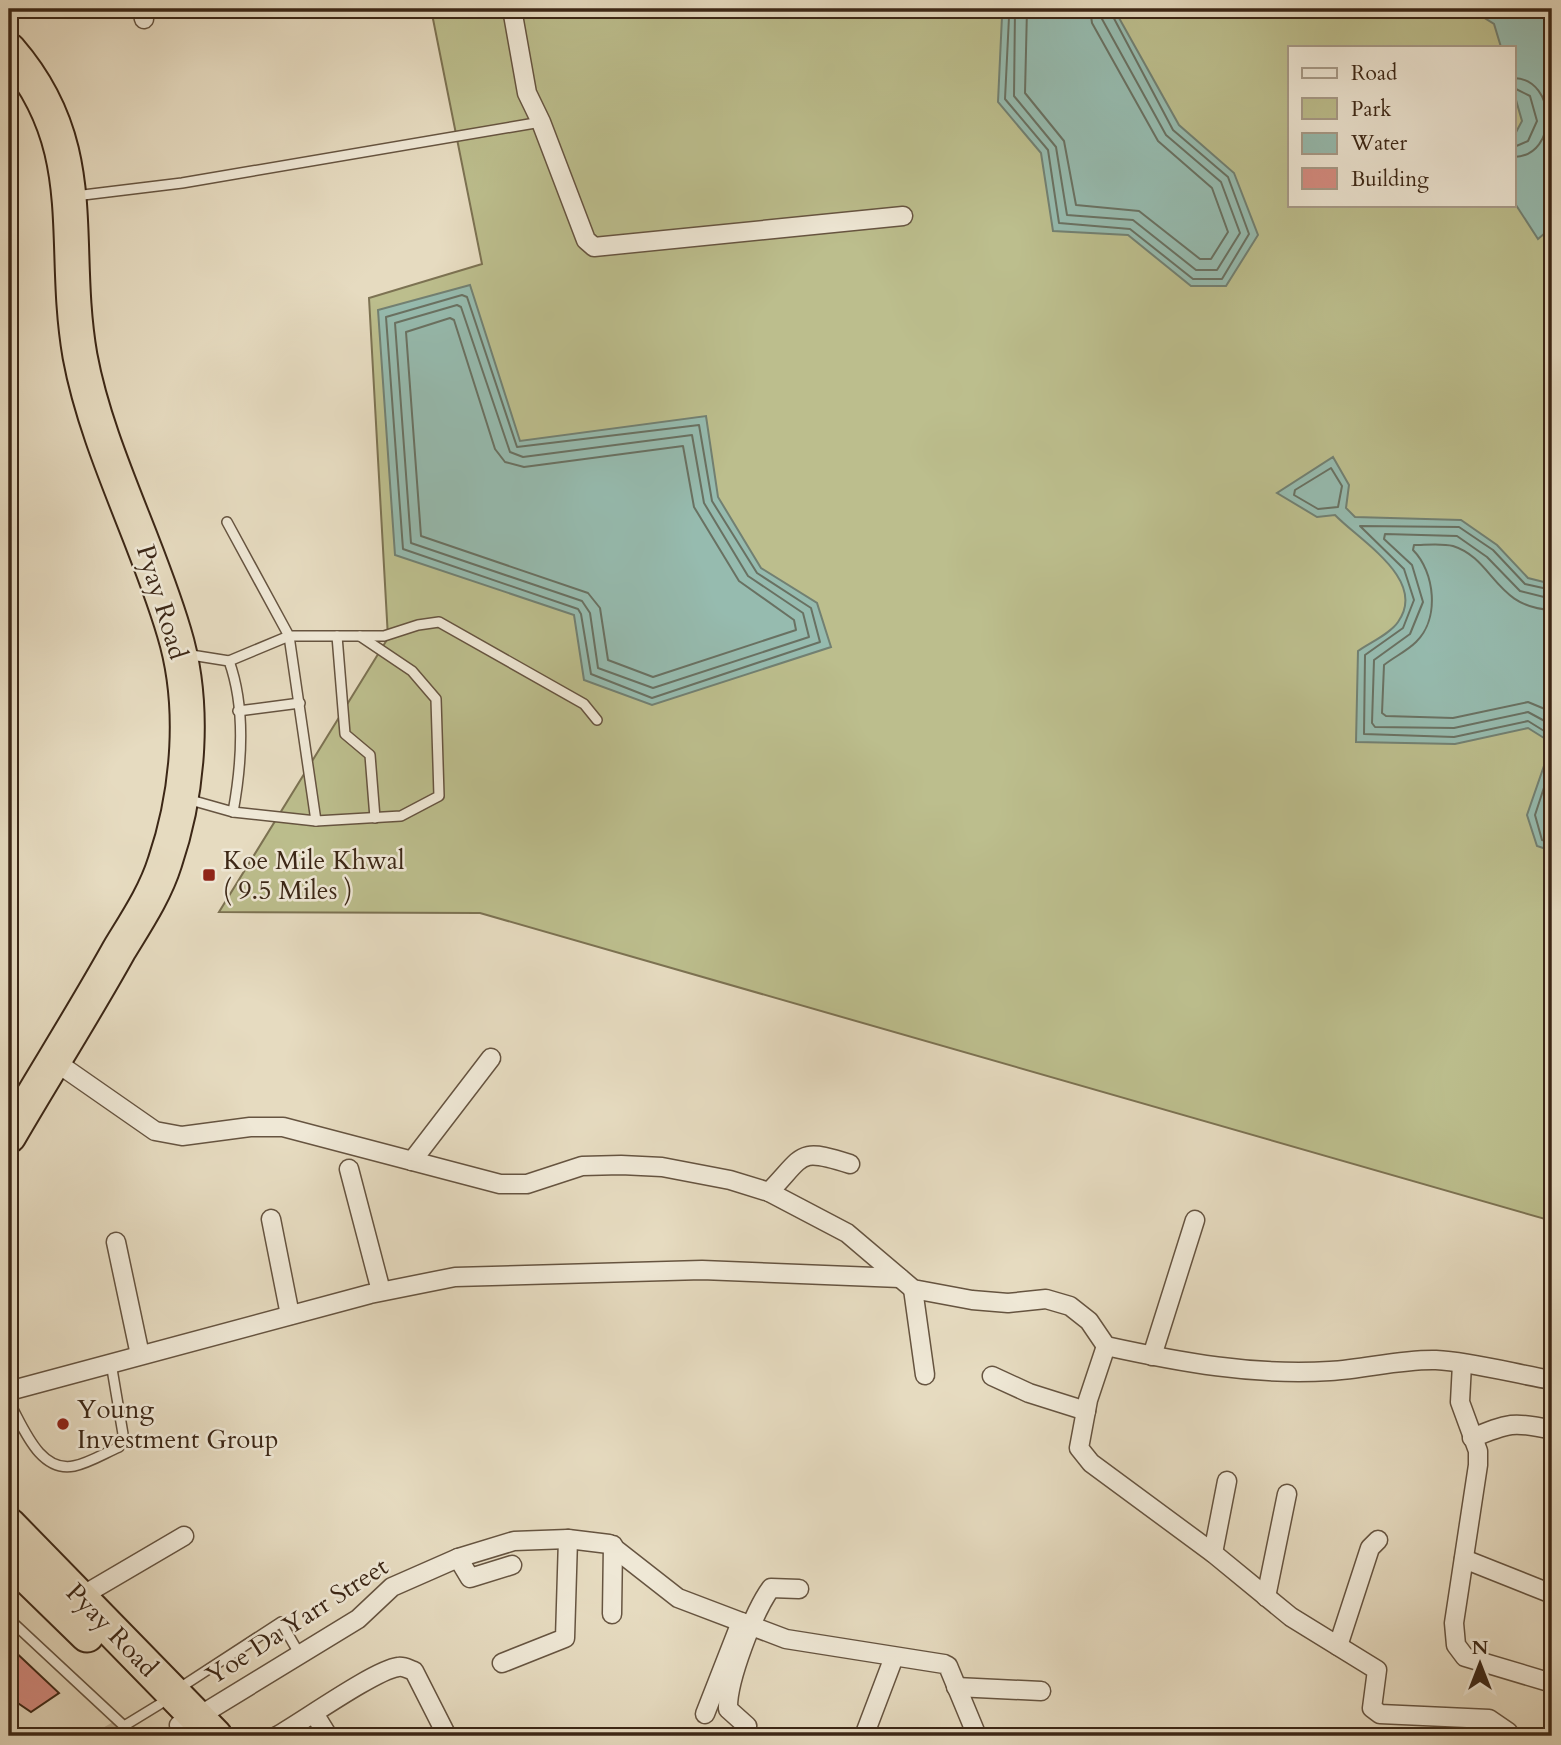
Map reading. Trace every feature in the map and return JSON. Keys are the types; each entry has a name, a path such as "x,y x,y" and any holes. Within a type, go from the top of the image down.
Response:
{"highway":[{"name":"Pyay Road","path":"9,50 33,78 61,140 70,197 75,323 88,395 137,524 180,654 186,716 181,797 165,864 150,896 9,1136"},
{"name":"Pyay Road","path":"9,1525 80,1597 185,1719"},
{"name":"Pyay Road","path":"9,1559 185,1719"}],"street":[{"path":"512,9 527,93 541,122 586,240 594,247 903,216"},
{"path":"412,1161 491,1058"},
{"path":"53,1060 155,1130 183,1136 250,1127 283,1127 500,1184 527,1185 582,1166 662,1167 730,1180 769,1192 847,1233 906,1284 925,1375"},
{"path":"769,1192 805,1155 816,1153 850,1164"},
{"path":"349,1169 381,1291"},
{"path":"271,1219 289,1315"},
{"path":"1152,1356 1195,1220"},
{"path":"116,1242 140,1355"},
{"path":"9,1391 381,1291 456,1277 702,1270 906,1284 972,1300 1008,1303 1046,1299 1070,1306 1089,1321 1107,1346 1152,1356 1258,1370 1330,1371 1404,1360 1462,1364 1552,1380"},
{"path":"1107,1346 1086,1411 1079,1448 1091,1462 1213,1553 1291,1617 1377,1670 1373,1708 1380,1714 1489,1719 1508,1732 1508,1736"},
{"path":"1462,1364 1460,1402 1478,1451 1478,1465 1454,1623 1456,1645 1465,1657 1552,1683"},
{"path":"992,1376 1029,1393 1086,1411"},
{"path":"1472,1438 1506,1423 1552,1430"},
{"path":"1213,1553 1227,1481"},
{"path":"1266,1597 1287,1494"},
{"path":"80,1597 184,1536"},
{"path":"502,1663 565,1638 568,1539"},
{"name":"Yoe Da Yarr Street","path":"185,1719 300,1657 358,1619 392,1587 458,1558 514,1541 568,1539 613,1545"},
{"path":"1338,1646 1370,1548 1378,1540"},
{"path":"612,1614 613,1545"},
{"path":"613,1545 678,1598 786,1639 944,1664 977,1736"},
{"path":"458,1558 470,1578 512,1565"},
{"path":"1464,1559 1552,1594"},
{"path":"705,1714 747,1624 771,1588 799,1589"},
{"path":"743,1736 747,1726 728,1709 727,1694 747,1624"},
{"path":"864,1736 894,1657"},
{"path":"277,1736 365,1683 394,1668 403,1667 414,1671 447,1736"},
{"path":"956,1686 1041,1691"},
{"path":"314,1714 328,1736"}],"lane":[{"path":"70,197 182,183 541,122"},
{"path":"227,522 289,636 316,821"},
{"path":"180,654 229,661 289,636 384,636 418,625 439,622 584,704 597,720"},
{"path":"337,636 345,734 370,755 375,818"},
{"path":"181,797 233,812 316,821 401,816 439,796 436,699 412,671 360,636"},
{"path":"229,661 236,682 241,766 233,812"},
{"path":"238,711 300,703"},
{"path":"9,1402 37,1451 52,1464 73,1466 119,1447 123,1434 111,1363"},
{"path":"9,1619 124,1726 185,1719 281,1622 300,1657"}],"green space":[{"path":"431,9 1552,9 1552,1221 480,913 219,912 388,638 369,298 482,264"}],"water":[{"path":"975,9 1114,9 1179,125 1234,173 1258,235 1226,286 1191,286 1128,235 1053,231 1041,153 998,102 1002,16"},
{"path":"1470,9 1552,9 1552,227 1538,239 1516,205 1516,132 1522,121 1516,100 1516,46 1501,46 1494,24"},
{"path":"470,285 520,441 706,416 718,497 761,568 817,603 831,647 652,705 584,680 574,615 395,555 378,310"},
{"path":"1333,457 1349,485 1346,508 1355,517 1461,520 1497,545 1528,578 1552,584 1552,851 1537,846 1527,815 1546,760 1544,738 1528,728 1455,744 1356,742 1358,651 1398,622 1405,606 1404,591 1387,562 1335,515 1317,517 1277,493"}],"building":[{"path":"9,1646 59,1693 31,1712 9,1697"}],"tunnel":[{"path":"107,1736 124,1726"}],"place":[{"name":"Koe Mile Khwal ( 9.5 Miles )","path":"209,875"},
{"name":"Young Investment Group","path":"63,1424"}]}
